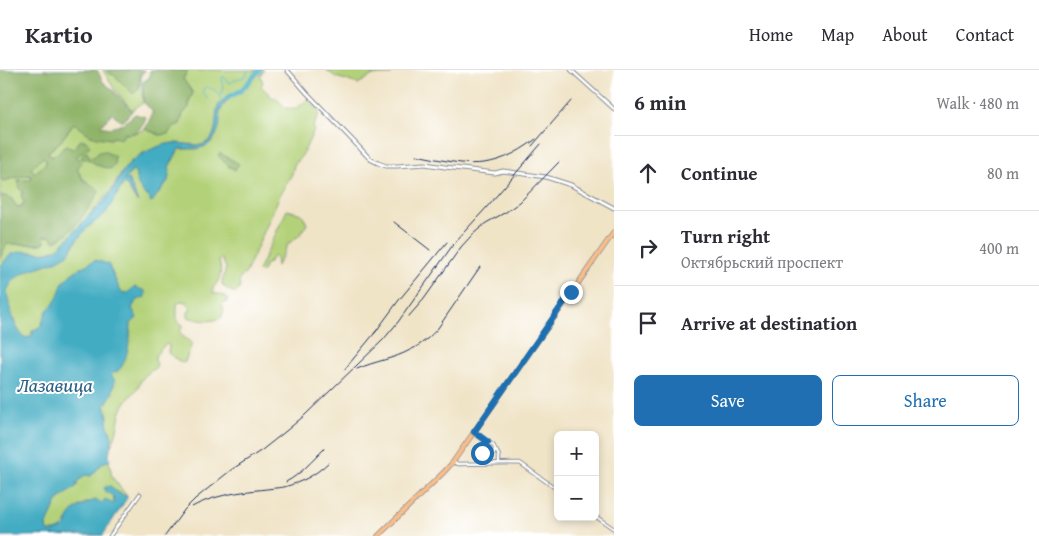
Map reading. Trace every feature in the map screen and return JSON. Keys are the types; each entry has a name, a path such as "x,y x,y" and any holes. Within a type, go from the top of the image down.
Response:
{"main road":[{"path":"378,536 453,462 614,232"}],"street":[{"path":"287,70 370,159 378,164 397,166 426,164 494,173 503,171 546,177 571,185 614,208"},
{"path":"571,70 614,109"},
{"path":"474,432 492,444 499,456 500,463"},
{"path":"488,442 481,448 484,455 491,456 496,449"},
{"path":"453,462 458,464 520,463 554,487"},
{"path":"110,536 140,494"},
{"path":"599,519 614,529"}],"green space":[{"path":"0,70 97,70 103,82 132,111 122,122 112,113 101,126 115,127 124,123 135,114 146,117 136,132 125,133 121,139 91,136 74,123 60,142 48,152 52,157 66,146 73,149 81,140 85,140 90,146 76,157 82,162 77,169 84,181 97,188 99,192 79,221 67,234 54,241 50,236 44,236 45,242 42,244 7,244 0,258 0,195 11,198 17,207 22,206 24,202 21,196 23,192 20,189 18,180 31,180 32,177 29,175 3,181 0,178","holes":["43,157 46,163 35,173 31,169"]},
{"path":"103,70 146,70 141,75 143,103 132,110 113,87"},
{"path":"108,70 143,70 140,74 139,89 133,94 114,75 110,74"},
{"path":"150,70 188,70 183,79 193,93 189,101 189,107 183,114 180,124 173,127 168,134 160,135 145,129 152,115 152,110 144,103 143,82 150,77"},
{"path":"188,70 264,70 260,76 263,82 261,86 273,98 275,97 286,108 296,109 308,99 319,114 303,154 294,165 292,174 280,195 246,273 240,279 240,287 237,292 232,292 223,286 222,282 226,268 222,259 219,261 220,276 213,288 213,293 228,299 227,302 221,305 224,309 222,317 210,321 188,317 188,312 191,309 186,302 181,301 177,304 177,321 183,325 180,332 192,344 185,362 182,363 168,353 169,345 166,344 159,351 155,358 156,367 143,378 123,406 111,446 112,438 107,422 108,416 105,405 112,394 111,374 130,338 132,308 136,301 127,293 121,292 108,264 64,282 53,307 47,310 41,326 32,331 32,336 26,338 15,323 7,290 14,279 27,271 54,262 68,254 87,228 106,213 123,184 125,183 136,201 135,193 128,179 124,180 134,170 138,185 143,193 151,198 163,188 169,167 179,149 198,149 213,141 217,122 213,136 202,145 166,144 143,153 130,162 111,191 59,248 45,253 21,251 0,267 0,258 7,244 42,244 44,236 50,236 97,188 83,179 77,168 77,156 81,140 73,149 66,146 52,157 48,152 60,142 74,123 91,136 111,139 145,129 160,135 180,124 183,113 189,107 189,101 193,93 183,79","holes":["233,94 221,110 217,122 218,106"]},
{"path":"326,70 395,70 391,75 373,75 358,84 336,77"},
{"path":"104,151 114,156 115,165 110,169 99,166 86,158 83,160 81,157 87,152 89,156 94,157 99,152"},
{"path":"220,153 239,164 235,170 228,166 218,155"},
{"path":"43,157 46,163 36,173 31,169"},
{"path":"29,175 32,177 23,192 24,202 22,206 17,207 11,198 0,195 0,178 3,181"},
{"path":"287,210 302,214 307,224 300,235 288,244 277,266 276,258 273,256 269,263 265,265 264,270 258,271"},
{"path":"109,461 112,477 127,496 113,488 105,491 113,496 114,503 91,502 83,504 75,510 66,523 58,530 47,530 46,526 58,500 77,486 77,482 85,475 91,476 104,462"}],"water":[{"name":"Лазавица","path":"233,94 221,109 220,123 214,139 203,147 179,149 169,167 168,181 152,202 138,185 133,170 124,180 128,179 138,202 125,183 123,184 106,213 87,228 68,254 54,262 27,271 14,279 7,290 10,309 15,323 18,330 26,338 32,336 32,331 41,326 47,310 55,301 66,279 95,260 108,264 121,292 127,293 135,287 145,291 145,297 136,301 132,308 137,318 131,324 126,356 118,371 111,374 115,381 112,394 105,405 108,416 107,422 112,438 110,460 104,462 91,476 85,475 77,482 77,486 58,500 46,526 47,530 51,532 66,526 73,512 80,506 95,500 102,503 105,499 113,504 113,496 105,491 105,487 111,486 114,490 127,496 127,498 103,535 0,536 0,267 8,257 15,253 48,252 60,246 112,191 127,166 142,154 166,144 200,145 208,142 214,134 218,106"}],"waterway":[{"path":"223,101 220,98 223,92 222,77 225,77 227,82 230,83 246,76 248,70"},
{"name":"Лазавица","path":"227,98 240,90 260,70"},
{"path":"208,99 203,92 203,89 206,87 220,95"}],"railway":[{"path":"532,146 571,101"},
{"path":"416,155 450,162 478,164 492,162 505,157 536,139"},
{"path":"165,536 195,499 231,470 262,450 305,415 383,340 455,242 541,144"},
{"path":"409,316 472,235 486,223 520,202 559,162"},
{"path":"394,222 430,250"},
{"path":"374,334 399,300 447,242"},
{"path":"357,369 391,358 418,346 438,328 480,267"},
{"path":"344,370 378,329"},
{"path":"286,482 301,471 324,449"},
{"path":"192,507 225,495 284,487 302,481 318,472 328,463"}],"route":[{"path":"482,453 482,446 488,442 474,432 571,292"}]}
